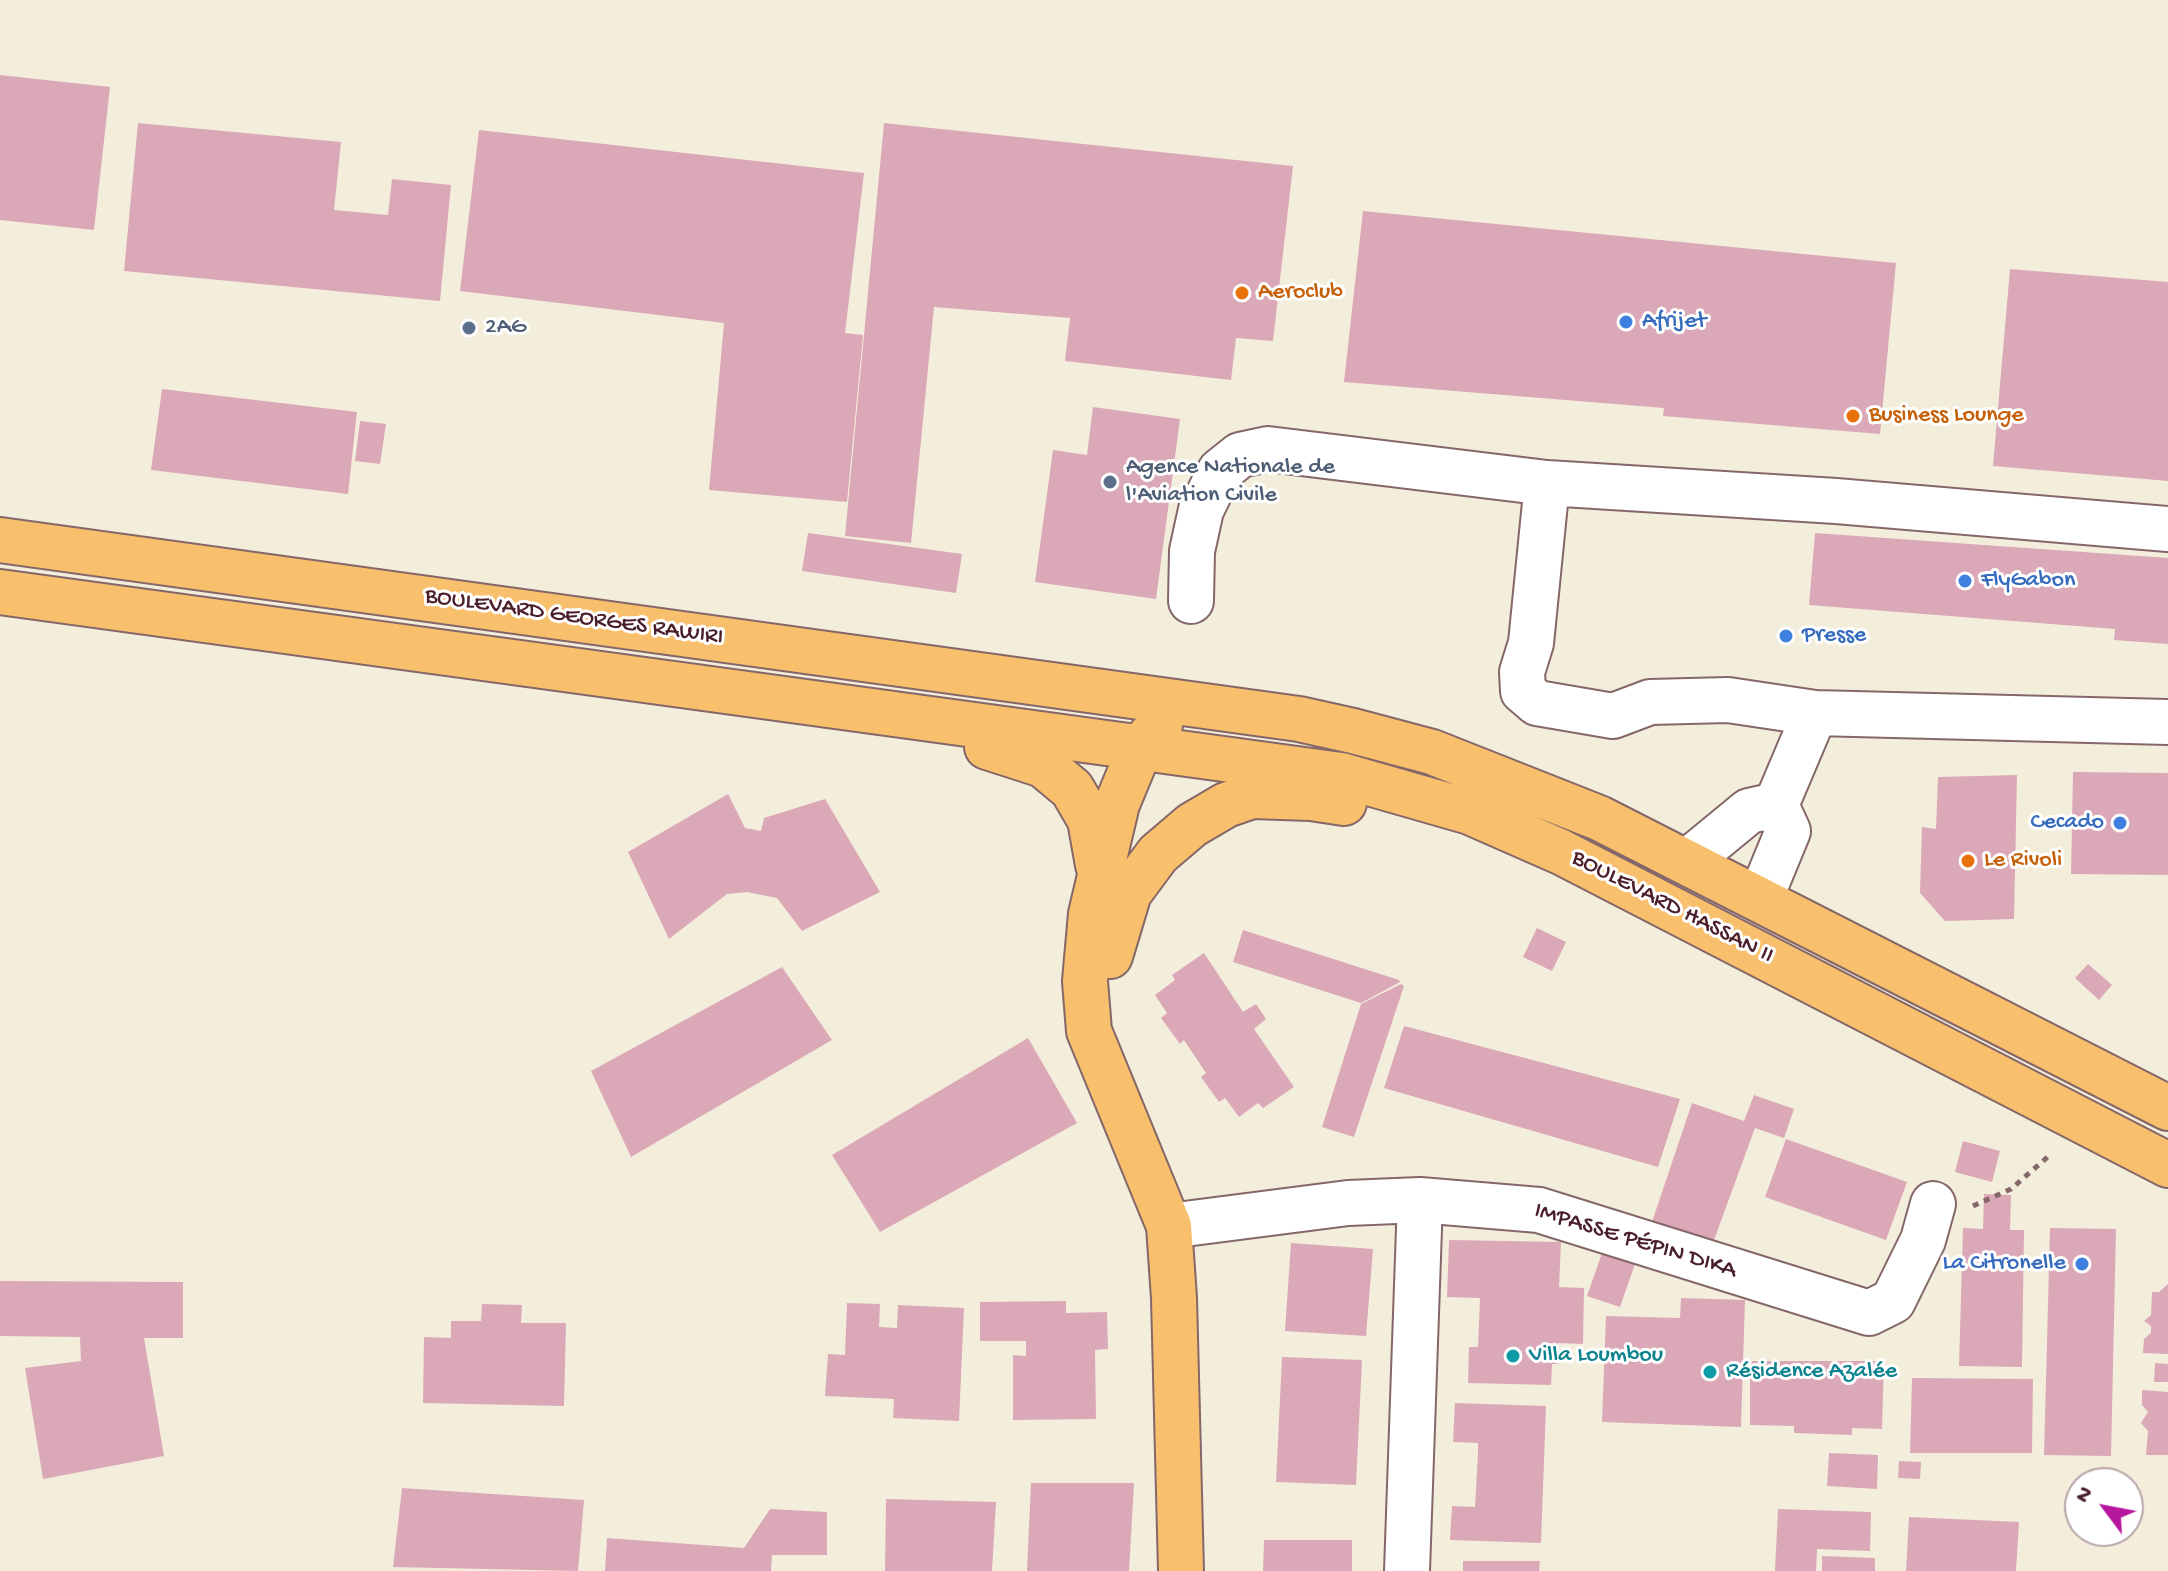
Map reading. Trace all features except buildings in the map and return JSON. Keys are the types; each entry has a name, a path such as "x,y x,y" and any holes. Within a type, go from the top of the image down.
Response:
{"main road":[{"name":"BOULEVARD GEORGES RAWIRI","path":"0,540 708,636 1147,700"},
{"path":"0,592 1023,733 1141,746"},
{"path":"572,669 610,694 640,704 714,710 988,747 1043,765 1072,789 1090,820 1099,880"},
{"name":"BOULEVARD HASSAN II","path":"1147,700 1323,724 1432,752 1521,785 1687,862 2168,1108"},
{"path":"1181,1571 1174,1298 1169,1226 1089,1031 1086,944 1117,804 1141,746 1168,718 1179,715 1214,716 1307,732 1323,724"},
{"name":"BOULEVARD HASSAN II","path":"1141,746 1341,775 1470,812 1561,852 2168,1165"},
{"path":"1103,1062 1106,976 1112,943 1129,893 1158,854 1192,825 1226,805 1252,796 1311,798 1367,808 1513,859 1561,852"}],"street":[{"path":"1191,601 1192,551 1201,510 1220,471 1240,455 1268,449 1547,483 1836,501 2168,529"},
{"path":"1547,483 1531,643 1522,672 1523,691 1537,703 1613,716 1650,702 1728,700 1815,713 2168,722"},
{"path":"1760,899 1788,831 1776,805 1815,713"},
{"path":"1687,862 1749,811 1776,805"},
{"path":"1407,1571 1420,1200"},
{"name":"IMPASSE PÉPIN DIKA","path":"1169,1226 1348,1203 1420,1200 1539,1210 1869,1313 1893,1301 1923,1240 1933,1204"}],"path":[{"path":"1933,1204 1962,1210 1987,1202 2019,1182 2051,1154"}],"place":[{"name":"Aeroclub","path":"1242,293"},
{"name":"Afrijet","path":"1626,322"},
{"name":"2AG","path":"469,328"},
{"name":"Business Lounge","path":"1853,416"},
{"name":"Agence Nationale de l'Aviation Civile","path":"1110,482"},
{"name":"FlyGabon","path":"1965,581"},
{"name":"Presse","path":"1786,636"},
{"name":"Cecado","path":"2120,823"},
{"name":"Le Rivoli","path":"1968,861"},
{"name":"La Citronelle","path":"2082,1264"},
{"name":"Villa Loumbou","path":"1513,1356"},
{"name":"Résidence Azalée","path":"1710,1372"}]}
